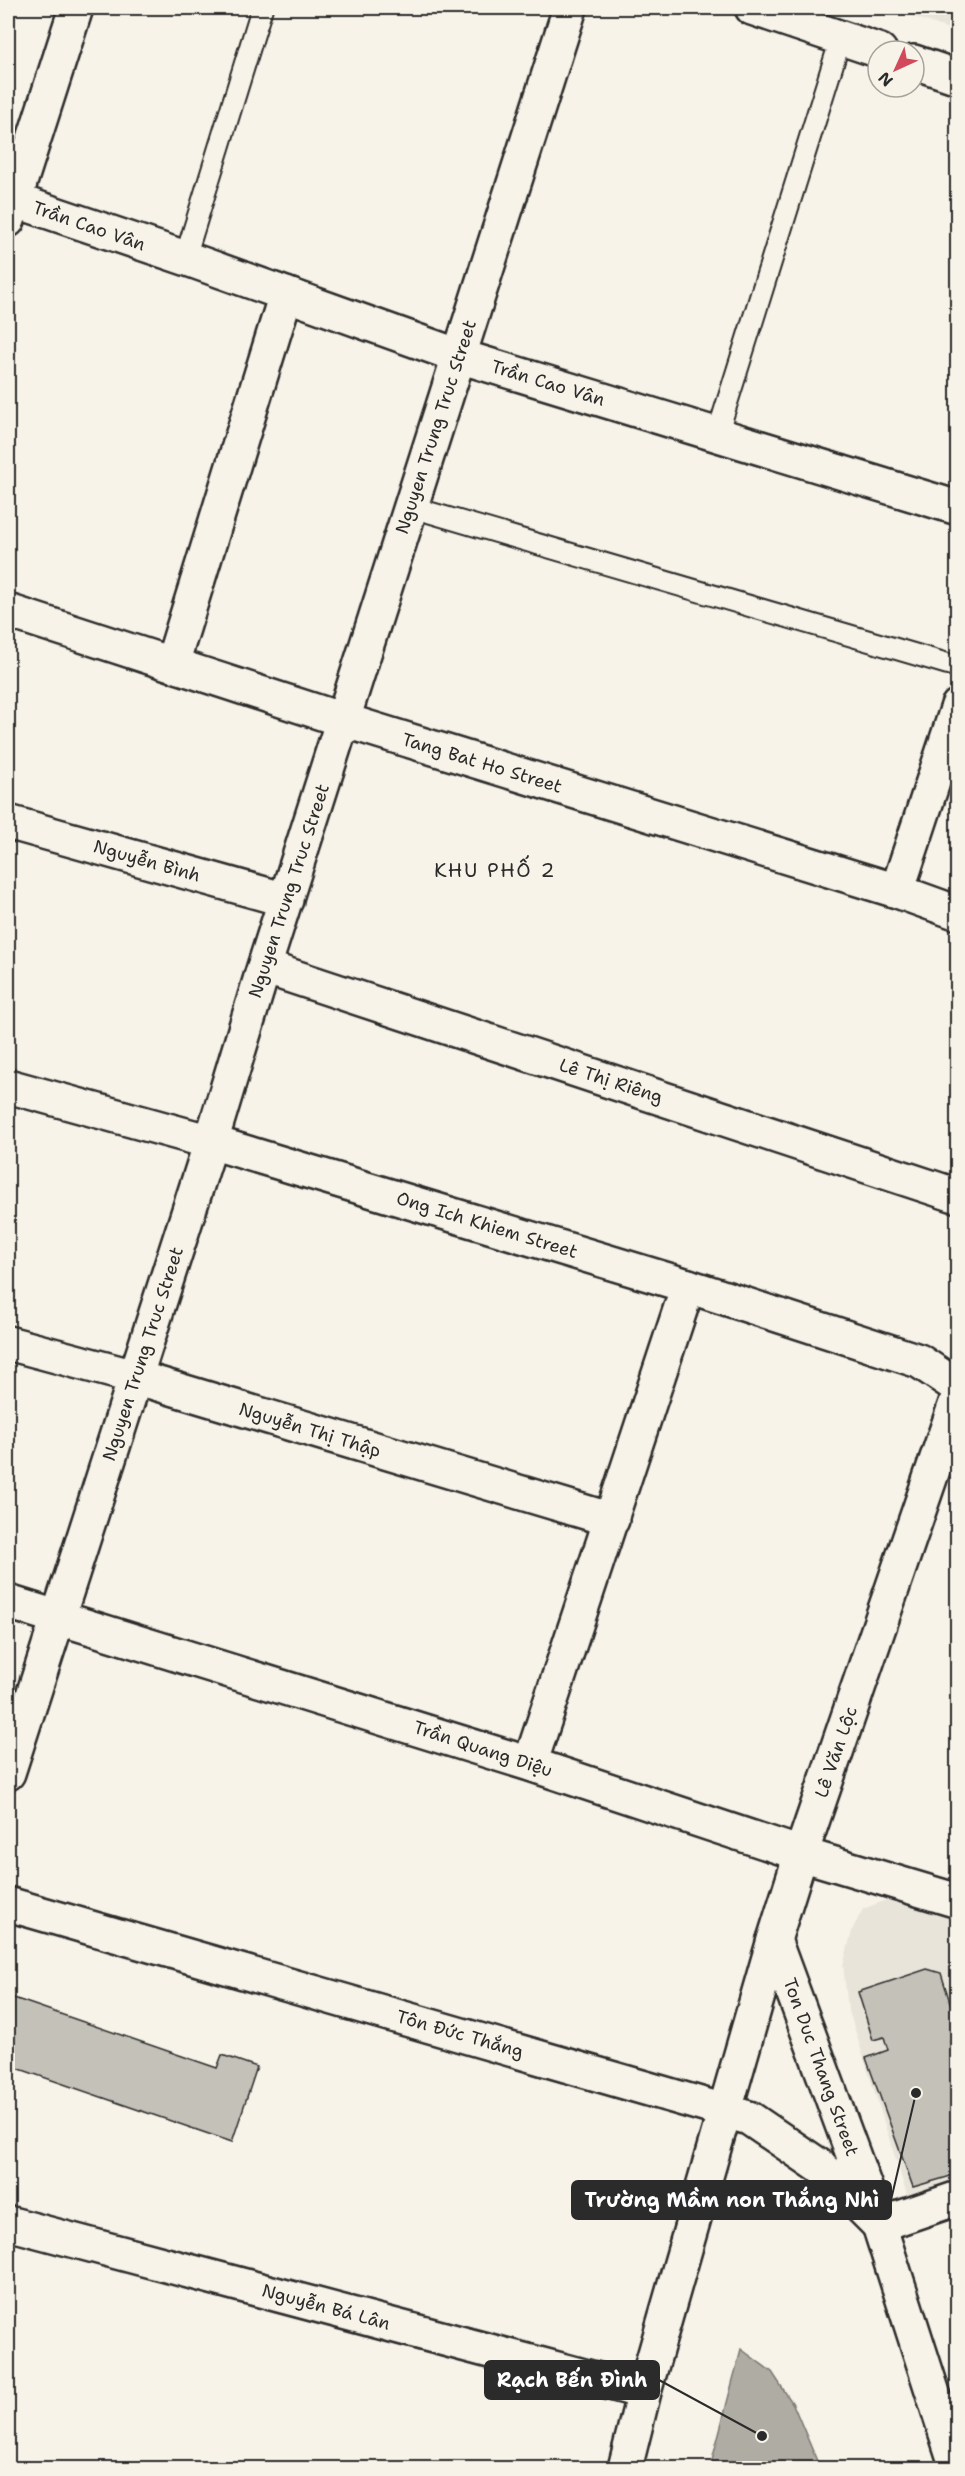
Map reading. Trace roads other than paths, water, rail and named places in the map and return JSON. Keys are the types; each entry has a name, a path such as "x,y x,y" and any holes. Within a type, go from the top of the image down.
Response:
{"street":[{"path":"10,207 76,8"},
{"name":"Nguyen Trung Truc Street","path":"8,1773 211,1142 264,967 570,8"},
{"path":"752,8 866,46"},
{"path":"926,66 957,77"},
{"name":"Trần Cao Vân","path":"10,207 185,258 459,356 957,508"},
{"path":"172,664 286,294"},
{"name":"Tang Bat Ho Street","path":"8,611 343,720 897,891 957,913"},
{"path":"897,891 957,706"},
{"name":"Nguyễn Bình","path":"8,822 286,900"},
{"name":"Lê Thị Riêng","path":"264,967 957,1196"},
{"name":"Ong Ich Khiem Street","path":"8,1086 211,1142 688,1286 920,1361 957,1387"},
{"path":"530,1764 688,1286"},
{"name":"Nguyễn Thị Thập","path":"8,1343 135,1377 612,1520"},
{"name":"Lê Văn Lộc","path":"625,2469 644,2392 774,1940 801,1854 957,1397"},
{"name":"Trần Quang Diệu","path":"8,1602 530,1764 801,1854 957,1901"},
{"name":"Tôn Đức Thắng","path":"8,1904 749,2118 821,2167 879,2225"},
{"name":"Ton Duc Thang Street","path":"774,1940 879,2225 957,2469"},
{"path":"879,2225 957,2198"},
{"name":"Nguyễn Bá Lân","path":"8,2223 644,2392"}],"lane":[{"path":"185,258 262,8"},
{"path":"717,435 841,38"},
{"path":"411,507 957,667"}],"place":[{"name":"Trường Mầm non Thắng Nhì","path":"916,2093"},
{"name":"Rạch Bến Đình","path":"762,2436"}],"district":[{"name":"KHU PHỐ 2","path":"495,870"}]}
